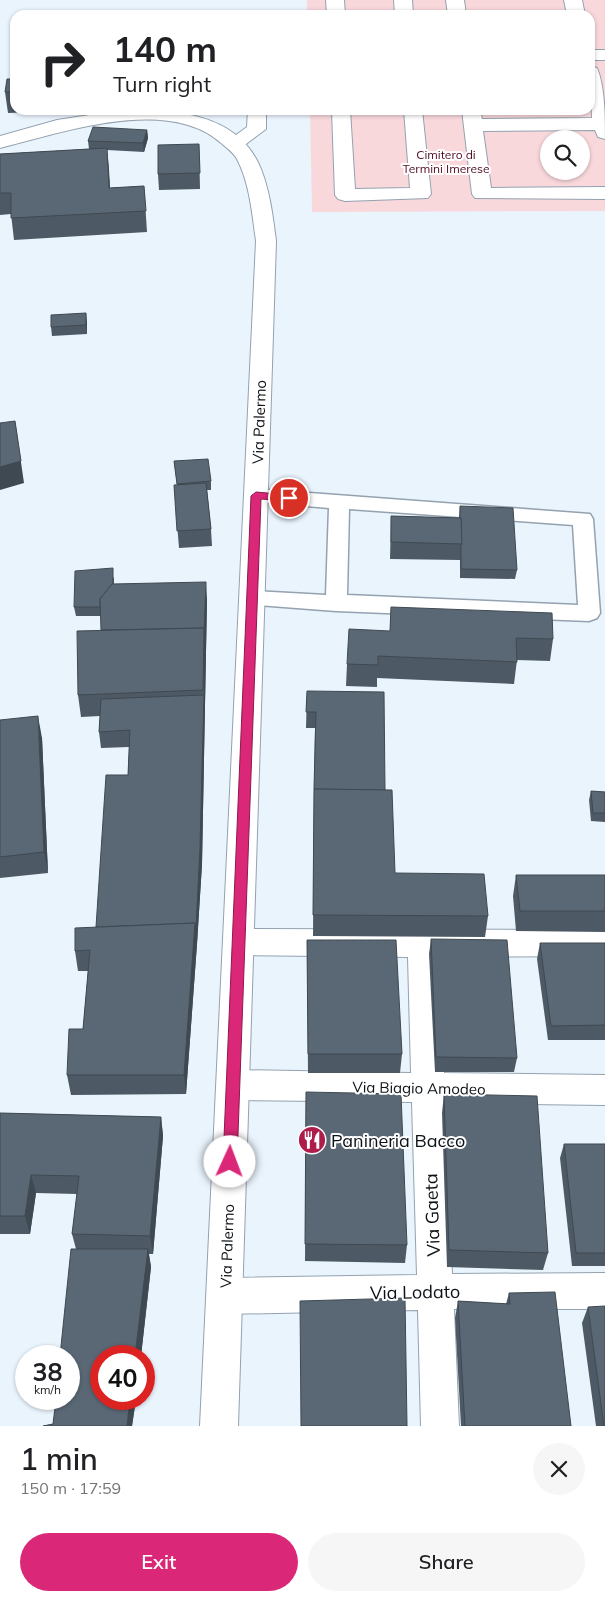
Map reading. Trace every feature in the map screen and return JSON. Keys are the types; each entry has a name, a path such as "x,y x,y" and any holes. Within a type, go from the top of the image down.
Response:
{"street":[{"path":"595,92 604,127 472,118 482,194 605,193"},
{"name":"Via Palermo","path":"0,142 71,124 120,115 168,116 210,127 235,143 243,152 260,202 266,241 220,1426"},
{"path":"235,143 256,129 257,115"},
{"path":"341,115 345,195 421,194 414,115"},
{"path":"238,942 605,943"},
{"name":"Via Gaeta","path":"422,944 440,1426"},
{"name":"Via Biagio Amodeo","path":"233,1085 605,1090"},
{"name":"Via Lodato","path":"225,1296 434,1292 605,1292"}],"lane":[{"path":"252,599 589,613 583,519 256,496"},
{"path":"336,603 339,502"}],"green space":[{"name":"Cimitero di Termini Imerese","path":"307,0 605,0 605,211 312,212 310,115 595,115 595,10 307,10"}],"building":[{"path":"7,79 10,79 10,92 5,92"},
{"path":"93,127 147,130 143,143 88,141"},
{"path":"199,144 200,173 158,174 158,145"},
{"path":"107,148 109,188 144,186 146,211 11,218 11,193 0,193 0,154"},
{"path":"86,313 86,325 51,327 51,315"},
{"path":"15,421 21,461 0,467 0,423"},
{"path":"208,459 211,481 177,484 174,461"},
{"path":"206,483 211,529 177,531 174,485"},
{"path":"460,506 513,508 517,570 461,569"},
{"path":"391,516 461,518 462,544 391,542"},
{"path":"113,568 113,584 100,599 100,607 74,607 75,571"},
{"path":"206,582 204,633 204,628 101,630 100,599 112,584"},
{"path":"391,607 552,613 553,639 516,638 517,662 378,656 378,665 347,664 349,629 390,631"},
{"path":"204,628 203,690 78,695 77,631"},
{"path":"307,691 384,692 385,790 314,789 316,712 306,712"},
{"path":"204,695 196,928 195,923 96,927 106,775 128,775 130,730 99,732 101,699"},
{"path":"38,716 44,852 0,857 0,720"},
{"path":"314,789 392,790 395,873 484,874 488,916 313,915"},
{"path":"591,791 605,792 605,813 593,813"},
{"path":"516,875 605,875 605,911 520,911"},
{"path":"195,923 184,1075 67,1075 69,1029 83,1029 90,950 75,951 75,928"},
{"path":"431,939 507,940 517,1058 436,1057"},
{"path":"307,940 396,940 402,1054 308,1054"},
{"path":"540,943 605,943 605,1025 551,1026"},
{"path":"306,1092 401,1094 407,1245 305,1244"},
{"path":"444,1094 537,1096 548,1253 449,1250"},
{"path":"0,1113 161,1117 150,1236 72,1234 79,1176 31,1175 25,1216 0,1216"},
{"path":"564,1144 605,1144 605,1253 576,1253"},
{"path":"71,1249 148,1249 136,1345 90,1345 90,1410 129,1410 127,1426 43,1426 53,1424 55,1410 80,1410 80,1345 61,1345"},
{"path":"555,1292 571,1426 465,1426 458,1301 510,1304 509,1293"},
{"path":"405,1298 407,1426 301,1426 300,1301"},
{"path":"605,1306 605,1426 604,1426 588,1307"}],"place":[{"name":"Panineria Bacco","path":"312,1140"}],"route":[{"path":"230,1162 256,496 289,498"}]}
